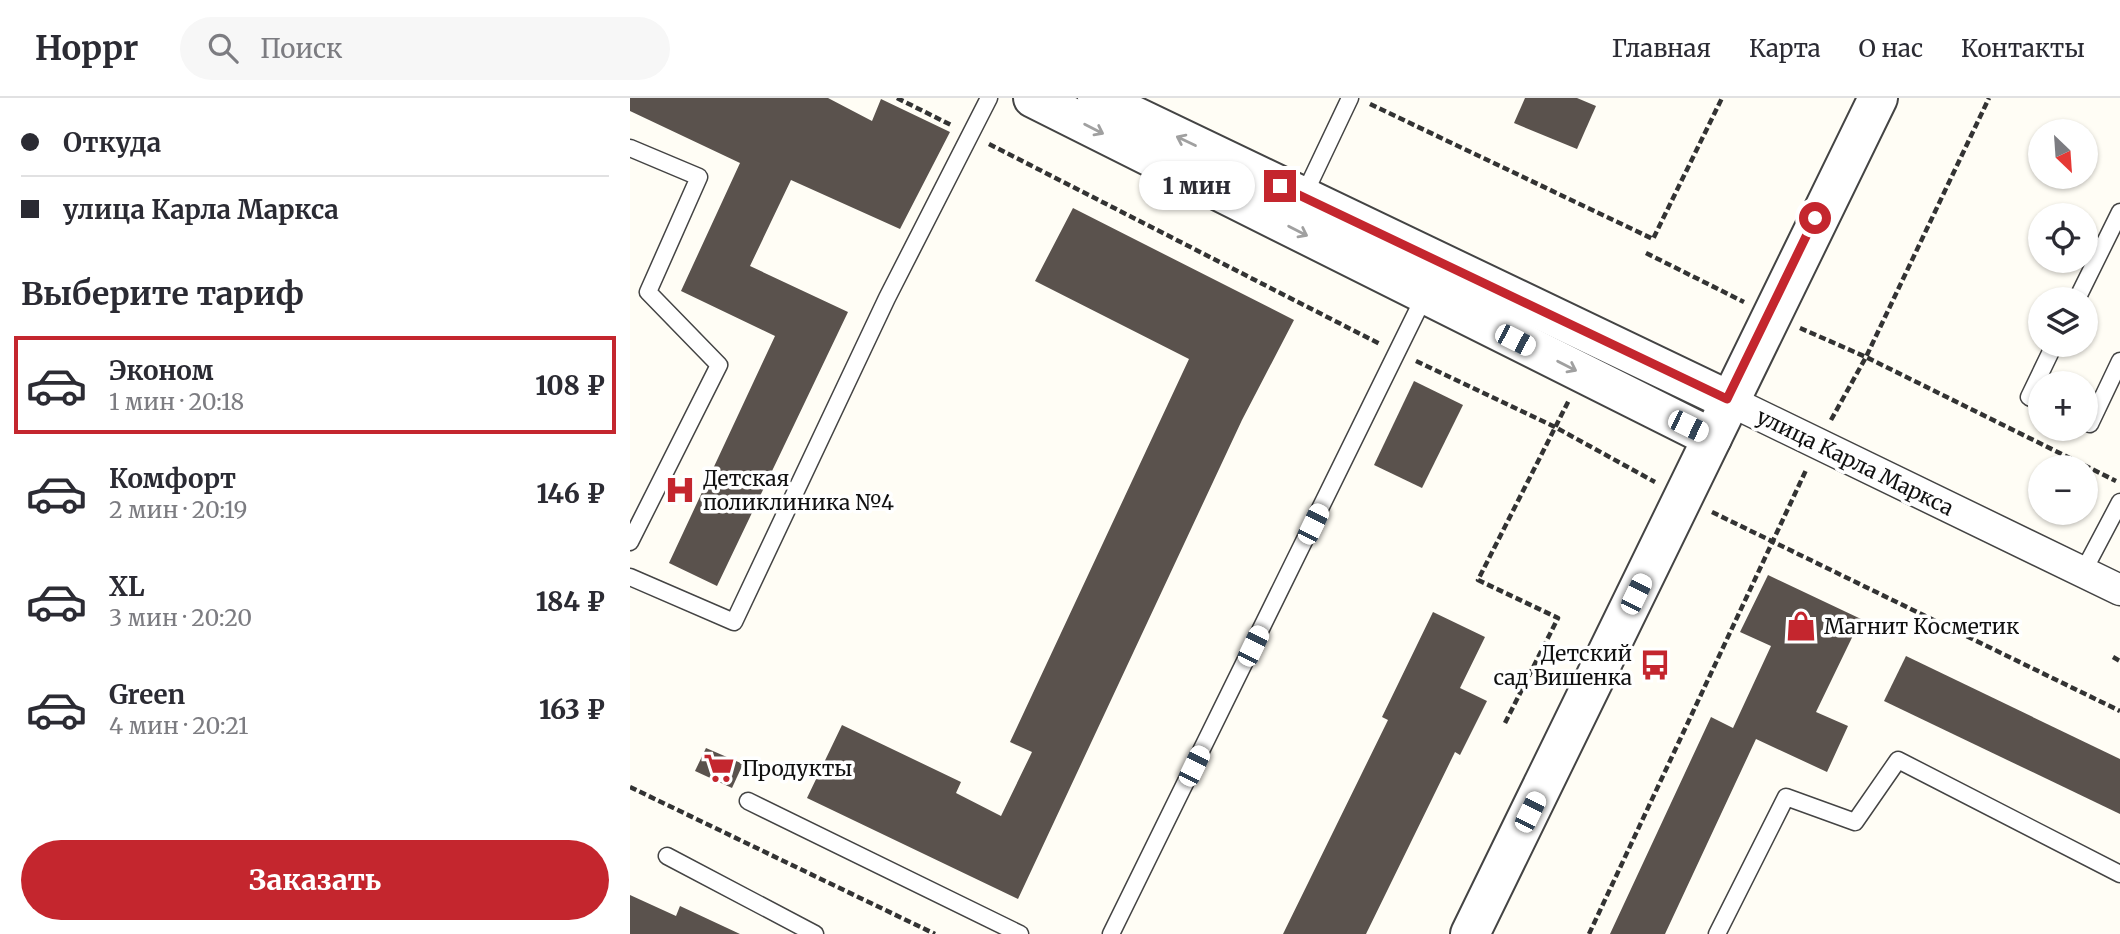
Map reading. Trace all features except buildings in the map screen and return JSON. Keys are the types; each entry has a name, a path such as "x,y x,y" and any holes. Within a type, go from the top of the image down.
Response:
{"street":[{"path":"1033,98 1710,438"},
{"name":"улица Карла Маркса","path":"1097,98 2120,590"},
{"path":"1469,934 1876,98"}],"lane":[{"path":"630,577 734,622 887,298 989,98"},
{"path":"1303,197 1350,98"},
{"path":"630,148 699,177 648,292 719,365 630,542"},
{"path":"2083,287 2120,212"},
{"path":"1111,934 1426,295"},
{"path":"2098,407 2120,361"},
{"path":"2083,572 2120,502"},
{"path":"1717,934 1786,797 1855,822 1898,760 2120,874"},
{"path":"748,801 1020,934"},
{"path":"667,856 815,934"}],"path":[{"path":"897,98 1398,352 1555,427 1772,544 2120,711"},
{"path":"1368,104 1653,239 1722,98"},
{"path":"1590,934 1818,444 1866,357 1989,98"},
{"path":"1646,253 1770,315 1866,357 2120,483"},
{"path":"1505,723 1558,618 1478,580 1583,374"},
{"path":"2113,657 2120,660"},
{"path":"630,787 935,934"}],"place":[{"name":"Детская поликлиника №4","path":"680,490"},
{"name":"Магнит Косметик","path":"1801,626"},
{"name":"Детский сад Вишенка","path":"1655,665"},
{"name":"Продукты","path":"719,768"}],"route":[{"path":"1280,186 1600,341 1727,399 1815,218"}]}
